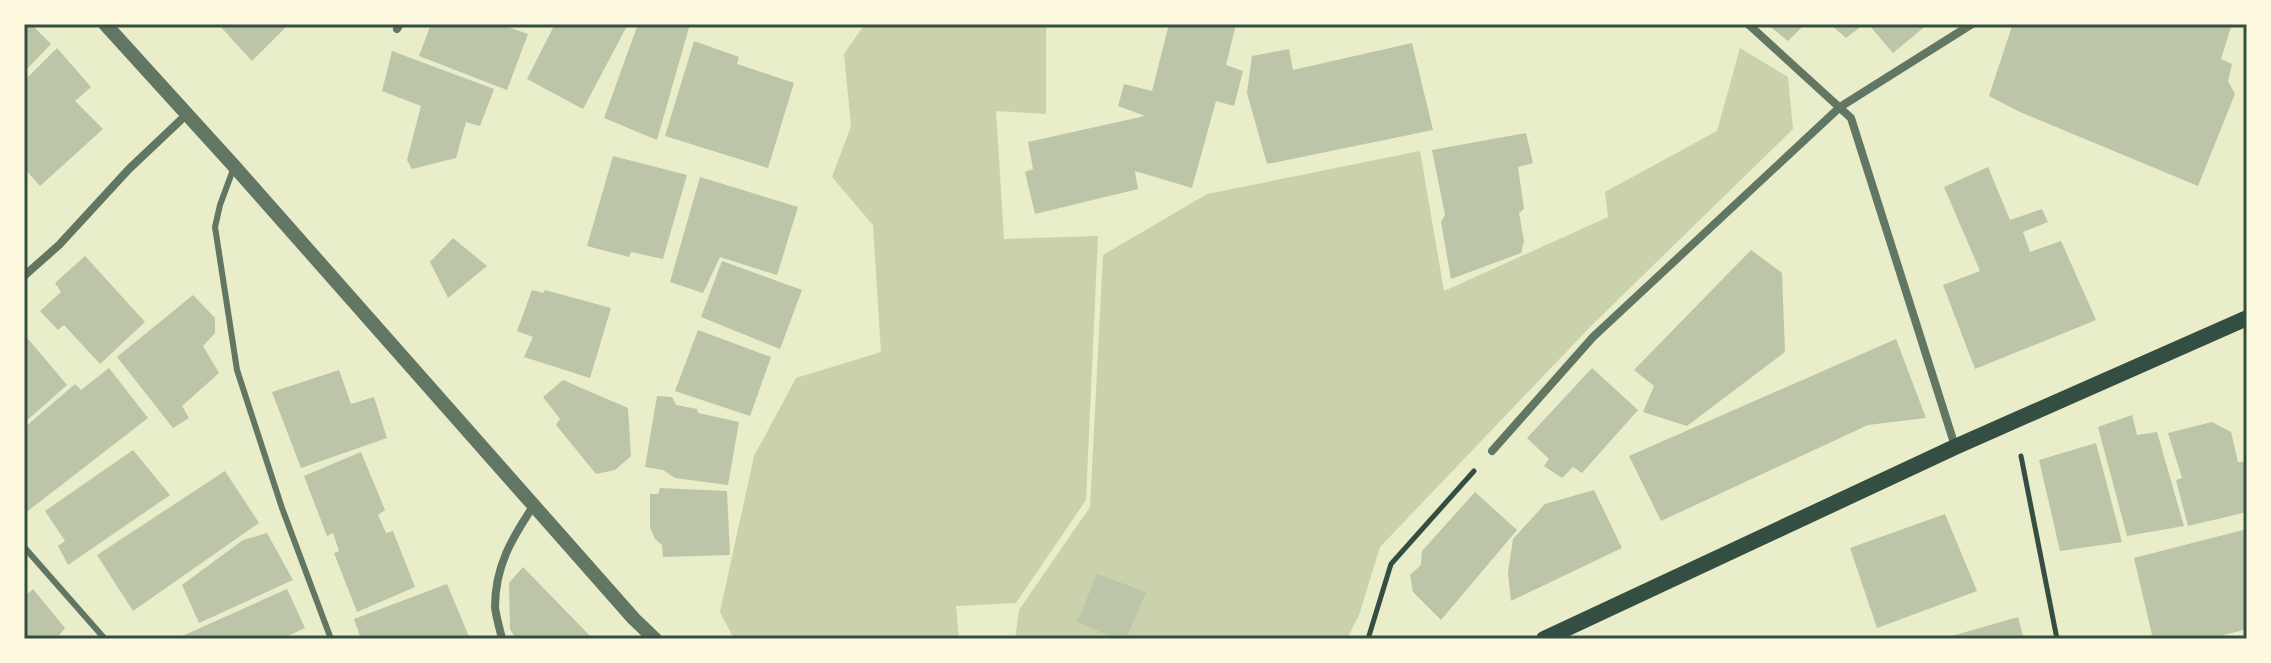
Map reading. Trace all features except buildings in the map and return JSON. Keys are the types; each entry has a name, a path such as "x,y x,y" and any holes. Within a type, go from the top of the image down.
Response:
{"main road":[{"path":"1544,639 1955,447 2247,318"}],"street":[{"path":"105,24 655,639"},
{"path":"1748,24 1851,118 1955,447"},
{"path":"1492,451 1593,337 1840,107 1972,24"},
{"path":"24,276 59,245 129,169 186,115"},
{"path":"502,639 495,609 501,564 515,533 534,505"}],"lane":[{"path":"234,166 215,227 237,370 282,508 331,639"},
{"path":"24,547 105,639"}],"path":[{"path":"1368,639 1391,564 1492,451"},
{"path":"2020,452 2057,639"}],"green space":[{"path":"865,24 1046,24 1046,114 996,111 1004,239 1098,236 1086,500 1016,603 956,606 959,639 737,639 720,612 754,456 796,378 881,352 873,225 832,177 851,126 844,54"},
{"path":"1740,48 1788,77 1793,129 1590,327 1380,547 1359,615 1347,639 1015,639 1019,610 1090,507 1103,255 1207,194 1420,151 1444,291 1608,217 1605,192 1717,131"}]}
